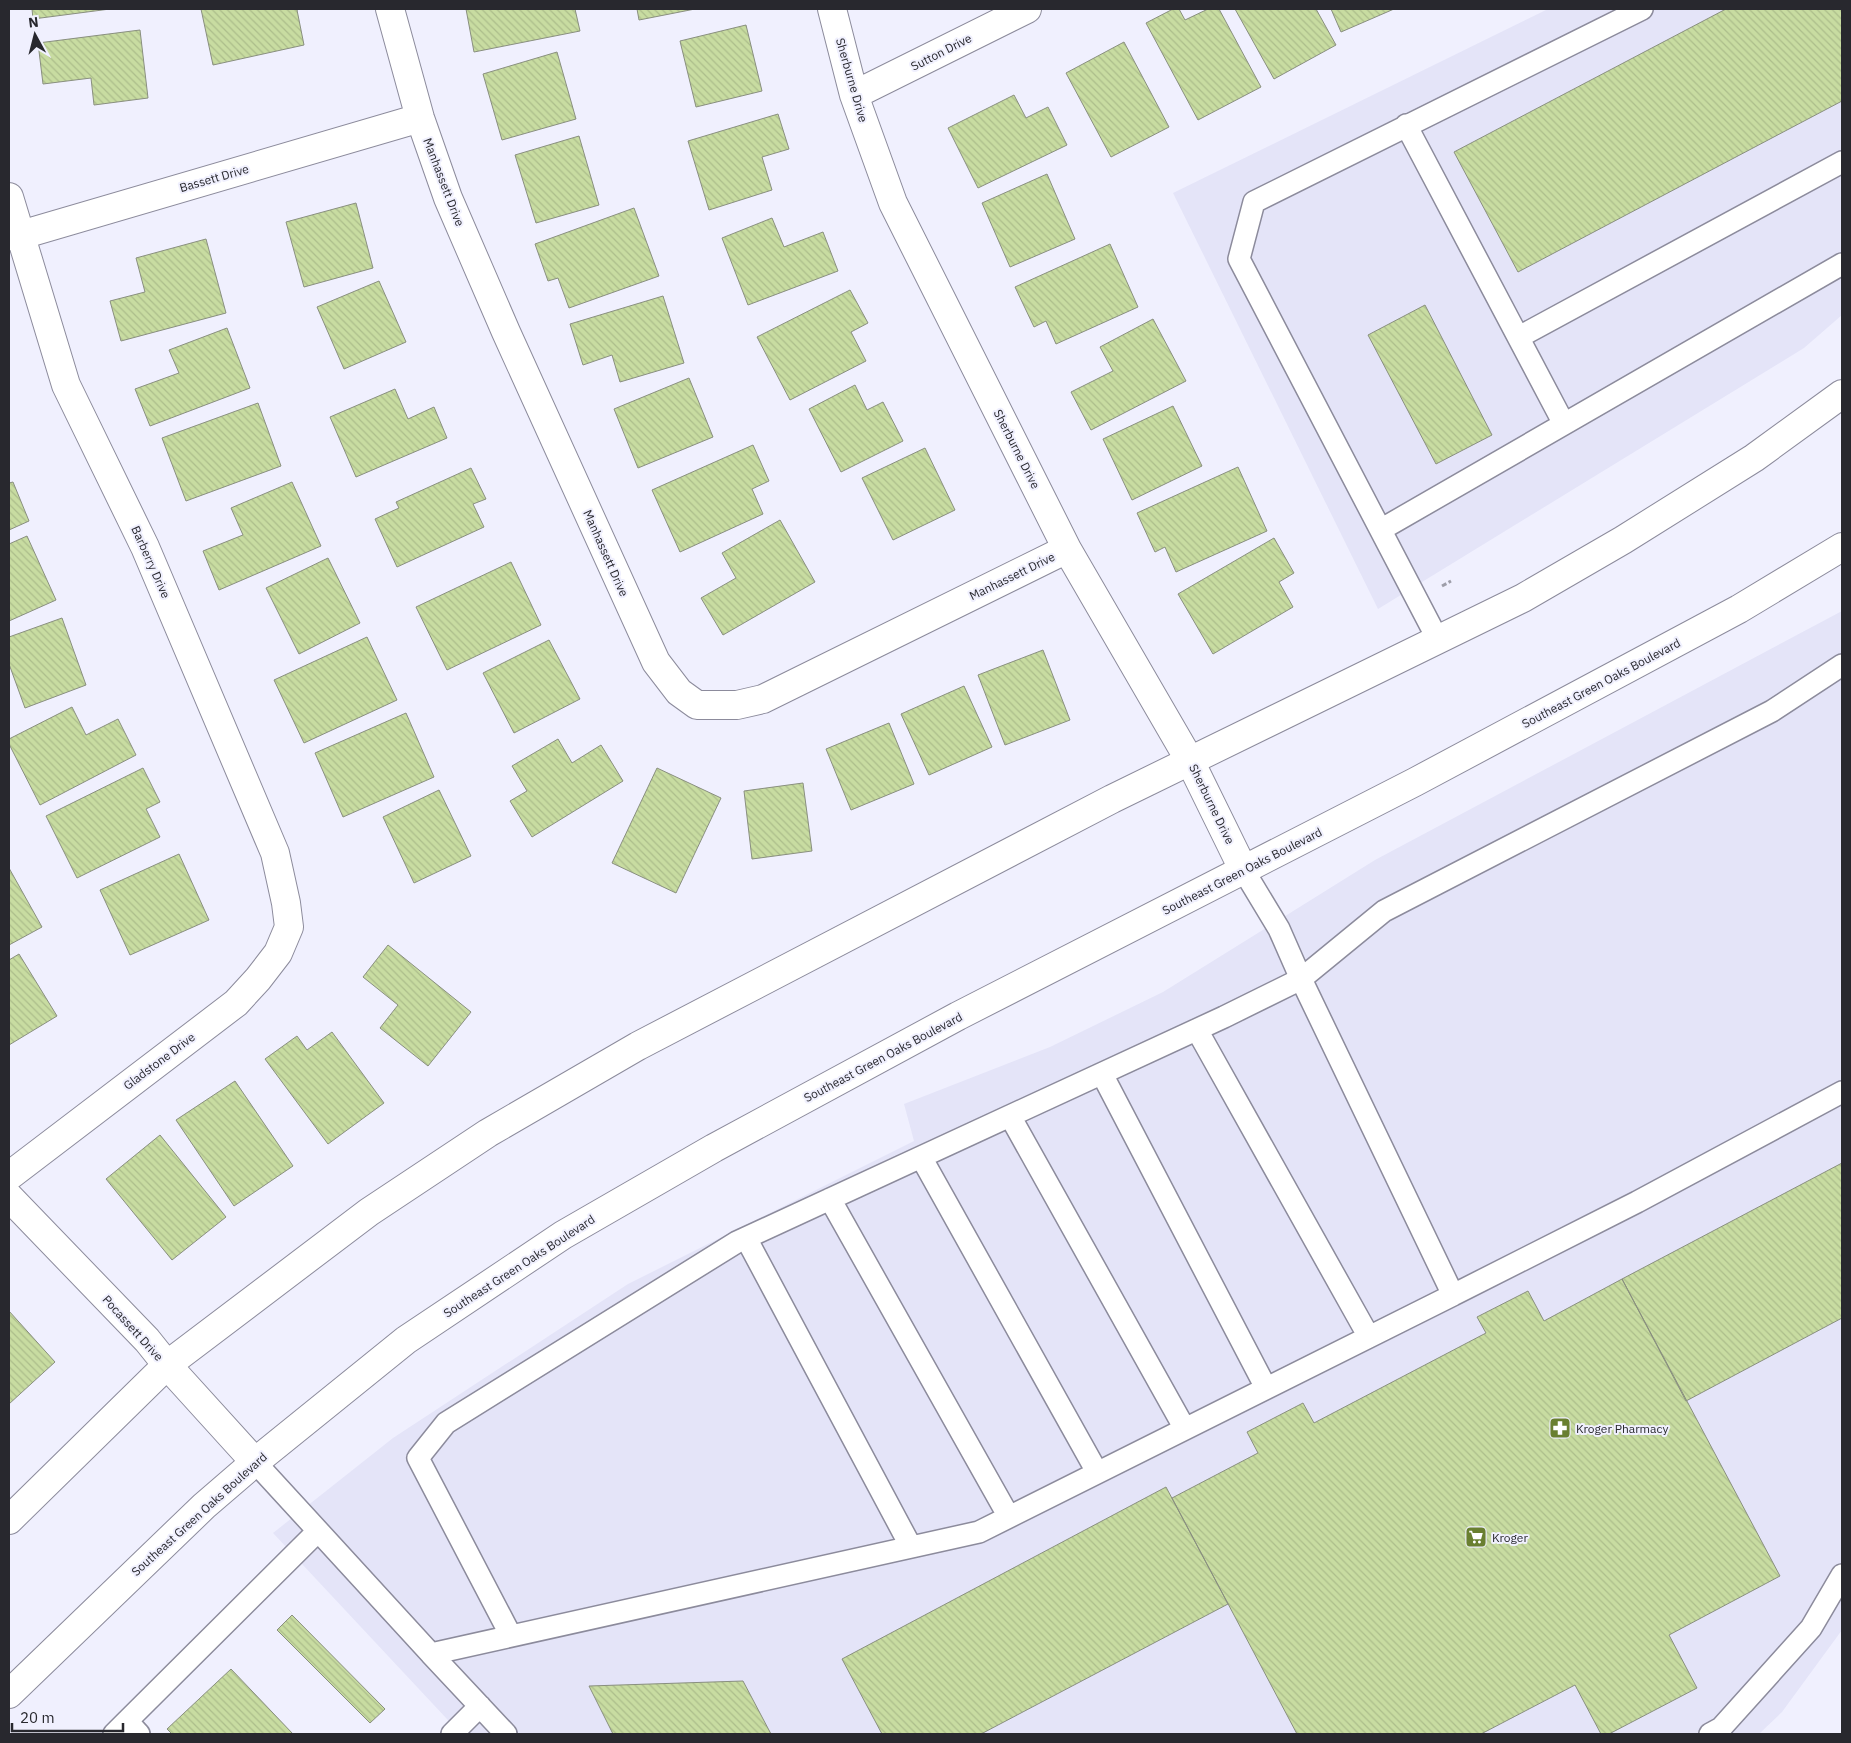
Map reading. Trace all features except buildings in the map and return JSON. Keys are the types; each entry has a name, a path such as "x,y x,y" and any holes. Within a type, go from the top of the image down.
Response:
{"main road":[{"name":"Manhassett Drive","path":"390,9 420,118 448,198 502,323 656,662 679,692 697,705 737,706 762,698 1067,550"},
{"name":"Sherburne Drive","path":"832,9 854,95 893,202 1067,550 1190,761 1244,871"},
{"name":"Sutton Drive","path":"854,95 1027,9"},
{"name":"Bassett Drive","path":"15,235 420,118"},
{"name":"Barberry Drive","path":"9,197 15,235 66,385 145,547 275,853 286,903 289,927"},
{"path":"9,1520 167,1365 369,1212 488,1133 638,1046 1112,799 1523,598 1623,540 1754,458 1842,394"},
{"name":"Southeast Green Oaks Boulevard","path":"9,1694 204,1506 255,1462 406,1340 564,1235 714,1148 950,1021 1424,778 1730,614 1842,547"},
{"name":"Gladstone Drive","path":"9,1176 236,1002 278,953 289,927"},
{"name":"Pocassett Drive","path":"9,1197 147,1340 167,1365 255,1462"}],"lane":[{"path":"1438,640 1382,529 1239,259 1254,202 1642,9"},
{"path":"1406,125 1564,424"},
{"path":"1519,337 1842,162"},
{"path":"1382,529 1842,264"},
{"path":"511,1636 418,1458 446,1423 746,1238 1197,1030 1301,979 1384,910 1772,711 1842,665"},
{"path":"1244,871 1279,928 1301,979 1453,1295"},
{"path":"1197,1030 1369,1337"},
{"path":"1102,1074 1266,1388"},
{"path":"431,1654 979,1532 1638,1202 1842,1092"},
{"path":"1010,1116 1185,1429"},
{"path":"921,1157 1097,1472"},
{"path":"830,1199 1009,1517"},
{"path":"746,1238 911,1547"},
{"path":"255,1462 317,1532 506,1734"},
{"path":"127,1730 317,1532"},
{"path":"1710,1734 1721,1728 1812,1628 1842,1575"},
{"path":"452,1734 480,1706"}],"shaded area":[{"path":"1548,9 1842,9 1842,315 1804,348 1378,609 1173,193"},
{"path":"1842,611 1842,1630 1782,1712 1759,1734 461,1734 273,1533 393,1438 628,1284 914,1141 904,1104 1050,1047 1163,992 1375,860"}],"place":[{"name":"Kroger Pharmacy","path":"1560,1428"},
{"name":"Kroger","path":"1476,1537"}]}
